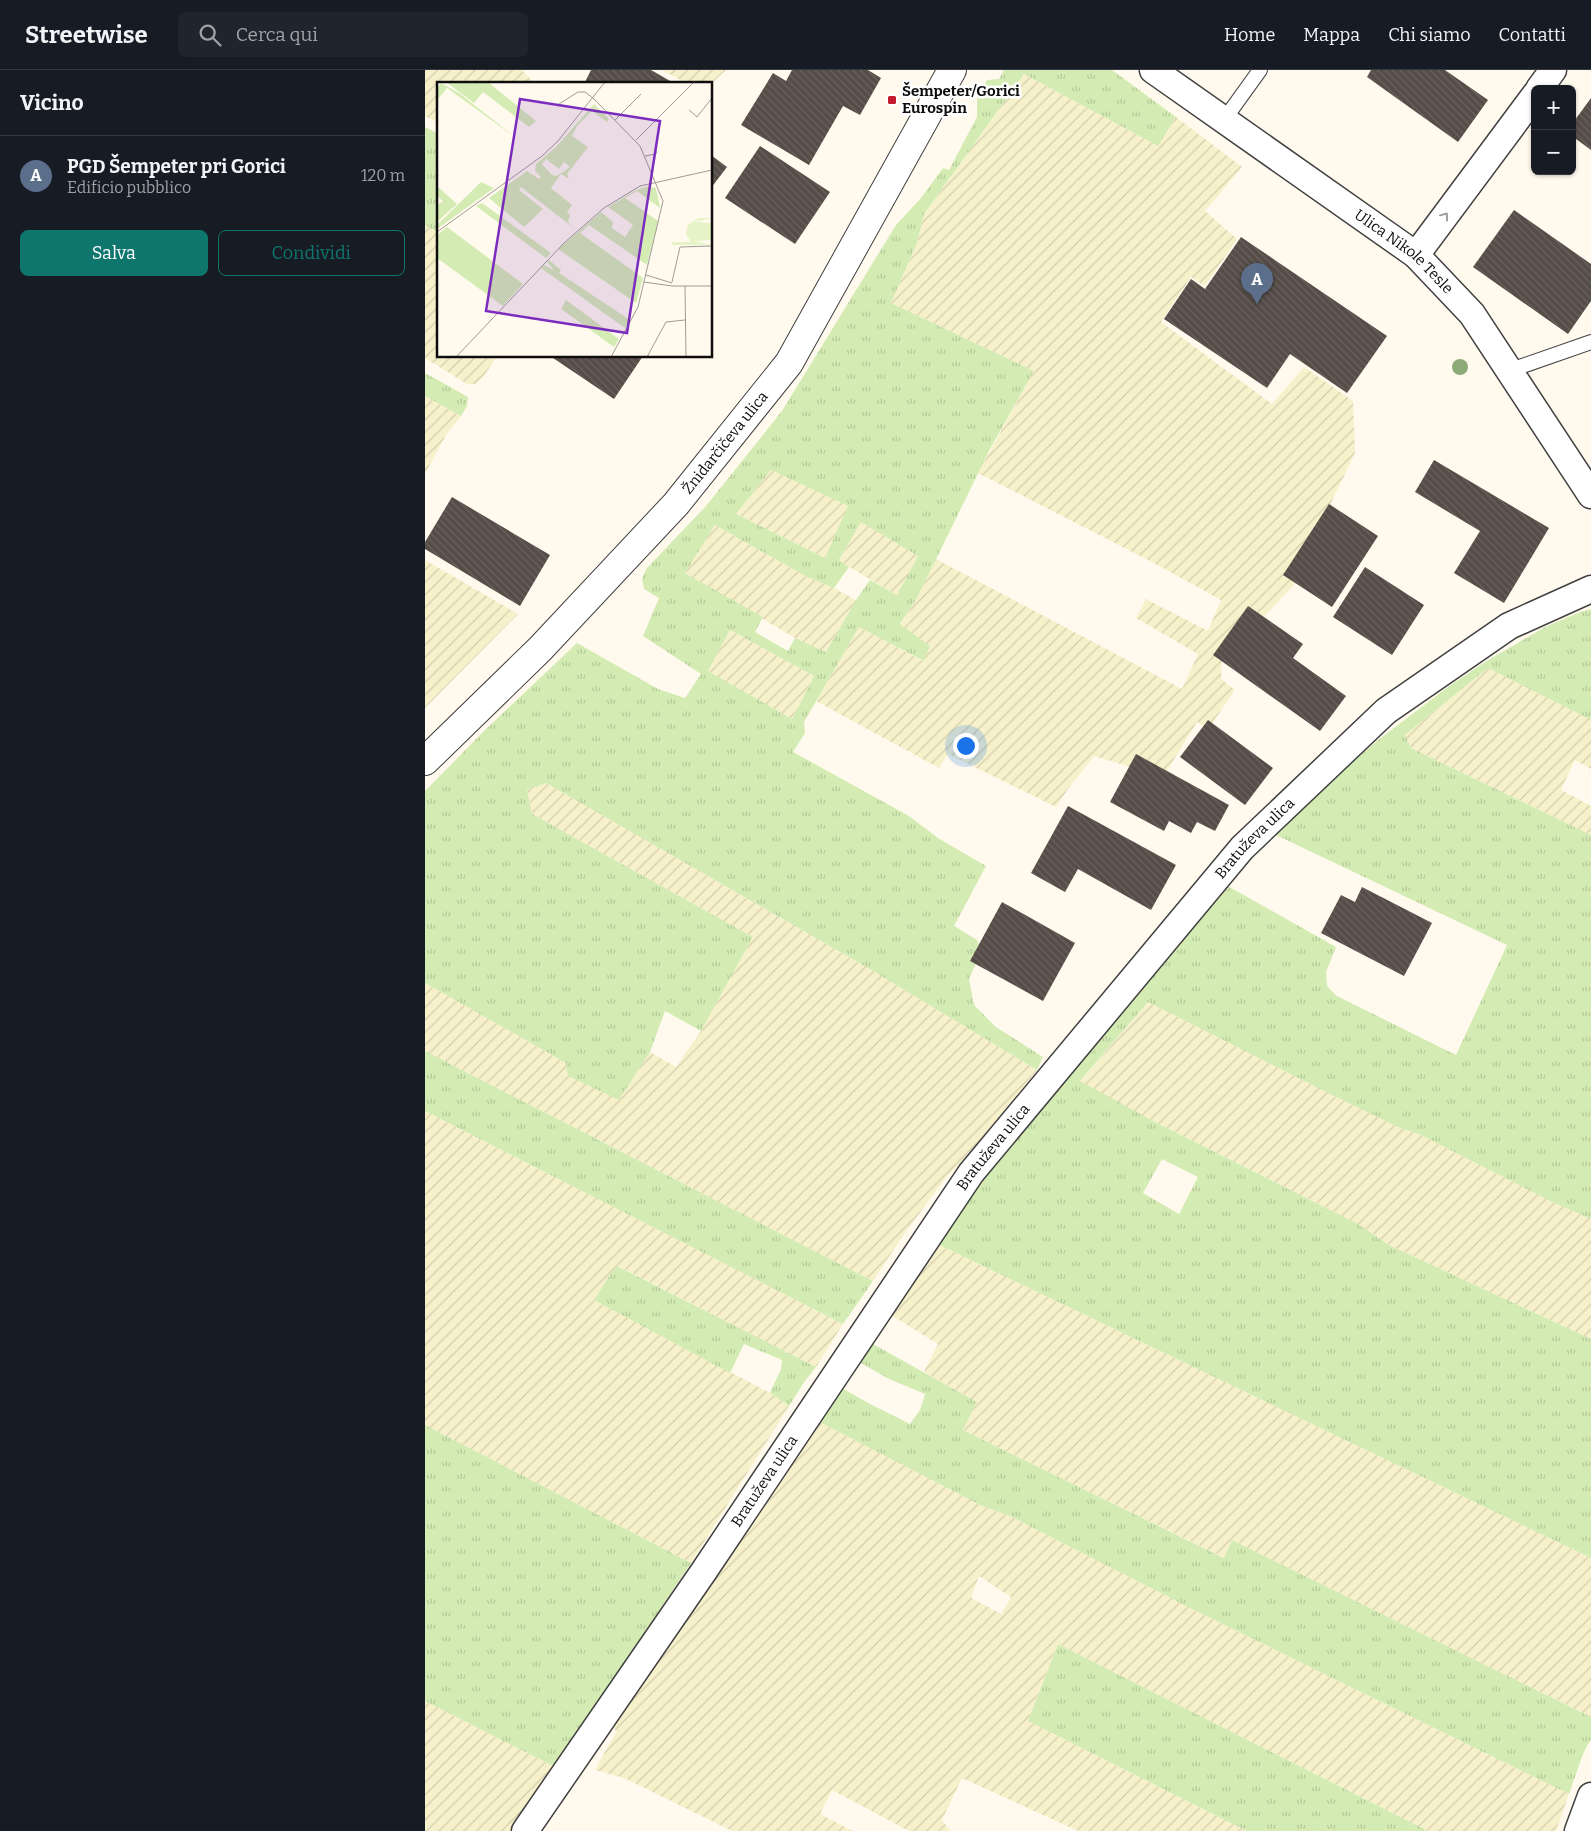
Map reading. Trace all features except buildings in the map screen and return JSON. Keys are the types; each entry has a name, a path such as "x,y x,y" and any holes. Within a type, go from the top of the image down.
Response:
{"street":[{"name":"Žnidarčičeva ulica","path":"425,761 540,649 676,504 789,363 951,70"},
{"name":"Ulica Nikole Tesle","path":"1153,70 1416,255 1472,314 1508,372 1591,495"},
{"path":"1542,85 1553,70"},
{"path":"1416,255 1531,100"},
{"name":"Bratuževa ulica","path":"525,1831 704,1571 971,1173 1242,848 1386,711 1509,626 1591,589"},
{"path":"1579,1831 1591,1796"}],"lane":[{"path":"1224,120 1260,70"},
{"path":"1508,372 1591,342"}],"shaded area":[{"path":"425,70 522,70 533,82 437,82 437,122 425,116"},
{"path":"662,70 726,70 713,82 684,82"},
{"path":"1024,74 1158,146 1176,117 1242,167 1205,211 1237,239 1205,286 1191,277 1161,322 1272,404 1304,367 1353,401 1355,453 1331,503 1338,513 1293,586 1222,658 1221,679 1235,690 1209,728 1197,722 1163,777 1094,756 1056,807 948,754 939,768 816,701 859,627 923,661 930,646 900,625 917,598 936,559 1182,689 1198,654 1136,618 1146,599 1208,631 1221,600 1152,562 978,473 1034,371 891,303 917,243 924,214"},
{"path":"425,225 437,232 437,358 496,358 484,376 476,384 467,384 425,358"},
{"path":"425,396 461,416 446,435 425,474"},
{"path":"771,470 849,506 825,558 736,514"},
{"path":"861,522 919,556 897,595 839,561"},
{"path":"715,525 807,577 834,588 856,600 826,652 795,638 685,573"},
{"path":"425,560 518,614 425,708"},
{"path":"730,630 814,676 792,719 707,671"},
{"path":"1488,668 1591,720 1591,769 1575,760 1561,790 1591,806 1591,835 1411,748 1405,735"},
{"path":"546,783 863,965 1037,1070 966,1158 947,1176 873,1281 425,1051 425,983 566,1063 619,1100 650,1052 676,1067 701,1031 753,937 532,814 527,790"},
{"path":"1148,1002 1330,1094 1400,1128 1421,1135 1550,1201 1591,1219 1591,1339 1389,1245 1358,1224 1080,1082"},
{"path":"425,1111 843,1324 816,1367 618,1266 609,1276 594,1300 770,1393 789,1406 691,1563 425,1425"},
{"path":"929,1240 1591,1558 1591,1717 1232,1540 1225,1558 963,1430 977,1402 924,1372 938,1344 881,1309"},
{"path":"812,1418 982,1506 1010,1516 1190,1608 1569,1794 1556,1831 1428,1831 1058,1644 1028,1721 1247,1831 1078,1831 962,1778 942,1820 950,1831 909,1831 832,1790 820,1814 853,1831 732,1831 624,1778 595,1770 616,1732 613,1723","holes":["979,1576 1011,1597 1001,1614 971,1598"]},
{"path":"425,1701 555,1767 511,1831 425,1831"}],"green space":[{"path":"1004,70 1112,70 1176,117 1158,146 1024,74 924,214 917,243 891,303 1034,371 990,449 917,598 900,624 930,646 924,661 859,627 804,722 805,733 793,752 909,816 938,838 986,866 954,926 977,940 982,950 969,979 974,1005 996,1027 1043,1057 1037,1070 863,965 546,783 527,790 532,814 753,937 701,1031 665,1011 650,1052 619,1100 568,1076 566,1063 425,983 425,791 486,729 577,643 658,689 685,698 701,674 643,636 659,598 644,589 642,578 647,568 706,506 782,411 896,225 921,198 943,168 949,170 977,117 977,97 987,80 999,79","holes":["771,470 848,506 825,558 736,514","861,522 918,556 897,595 870,580 856,600 826,652 795,638 788,651 755,632 763,617 685,573 715,525 807,577 834,588 849,567 839,560","730,630 814,676 792,719 708,671"]},
{"path":"425,127 437,133 437,232 425,225"},
{"path":"425,373 468,397 467,406 461,416 425,396"},
{"path":"1591,609 1591,720 1488,668 1405,735 1411,748 1591,835 1591,1219 1550,1201 1421,1135 1400,1128 1330,1094 1148,1002 1080,1081 1159,1124 1358,1224 1389,1245 1591,1339 1591,1558 929,1240 1226,885 1336,947 1326,972 1327,986 1337,996 1456,1055 1507,945 1276,835 1312,796 1377,741 1448,687 1485,662 1545,627","holes":["1162,1159 1198,1177 1179,1214 1143,1193"]},
{"path":"425,1051 873,1281 843,1324 425,1111"},
{"path":"617,1266 816,1367 789,1406 770,1393 781,1369 782,1360 744,1344 730,1373 594,1300"},
{"path":"864,1339 977,1402 963,1430 1224,1558 1232,1540 1591,1717 1591,1739 1583,1754 1569,1794 1190,1608 1010,1516 982,1506 812,1418 833,1383 910,1424 920,1410 925,1394 889,1379 852,1358"},
{"path":"425,1425 691,1563 555,1767 425,1701"},
{"path":"1058,1644 1428,1831 1247,1831 1028,1721"}],"place":[{"name":"Šempeter/Gorici Eurospin","path":"892,100"},
{"name":"PGD Šempeter pri Gorici","path":"1257,304"}]}
